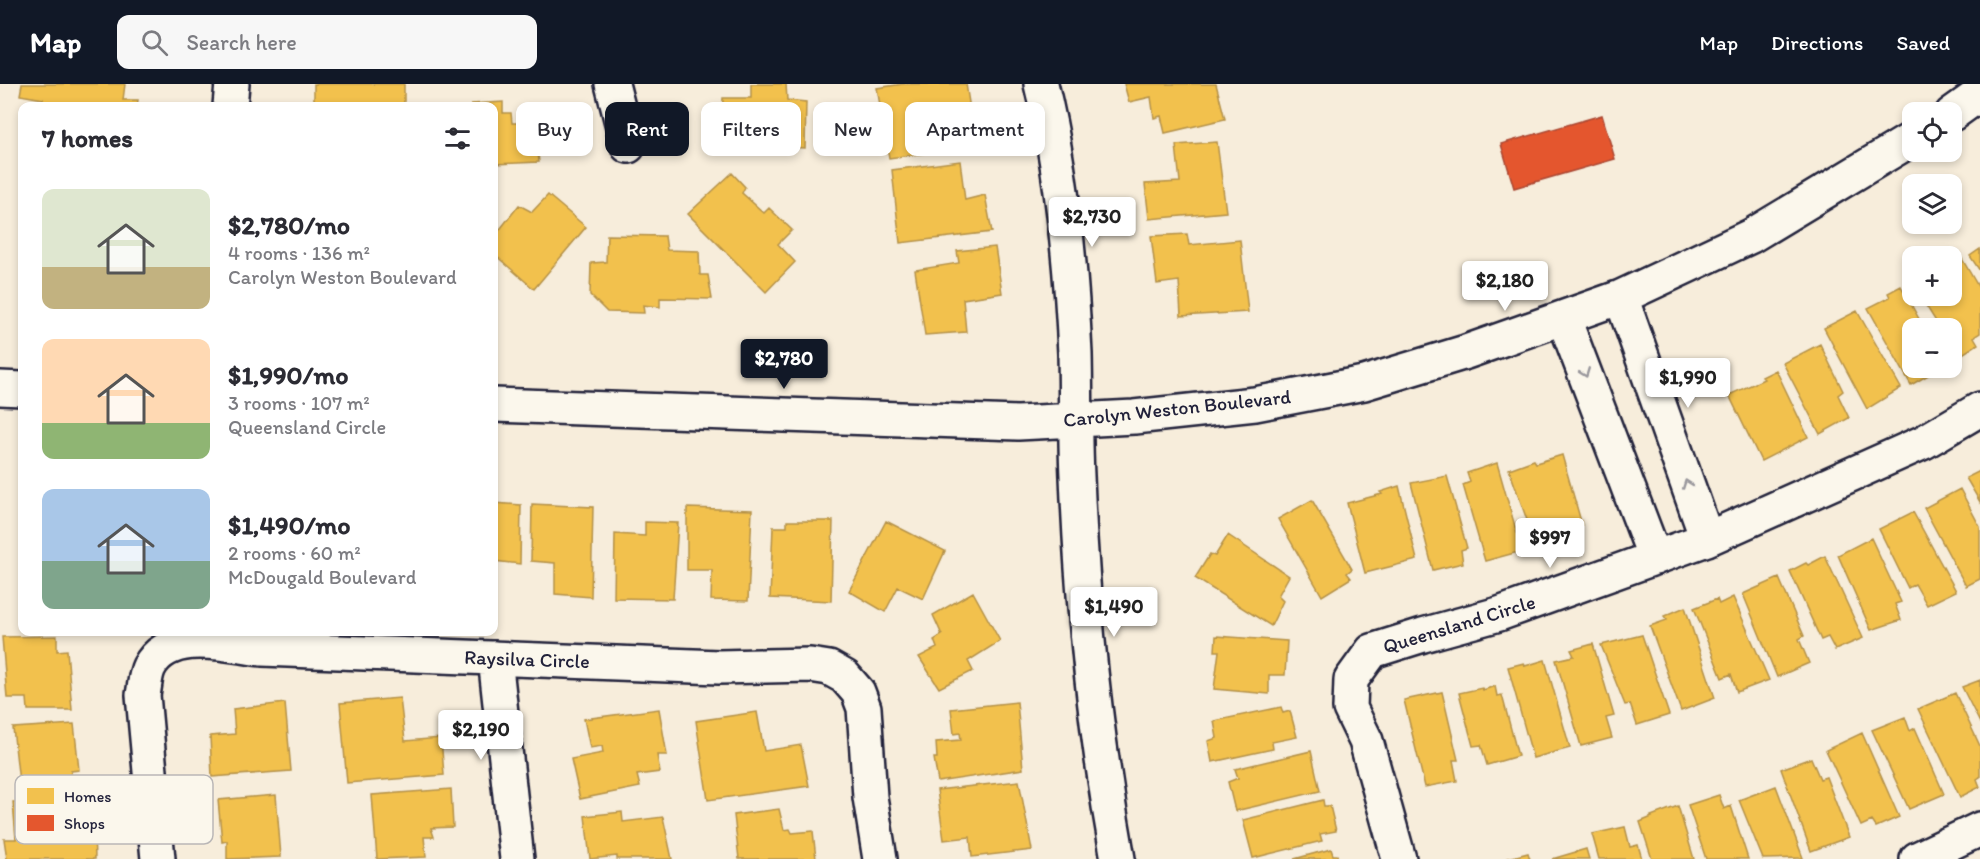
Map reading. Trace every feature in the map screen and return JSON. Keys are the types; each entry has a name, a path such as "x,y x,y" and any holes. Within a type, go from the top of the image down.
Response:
{"street":[{"path":"230,102 232,84"},
{"path":"612,84 617,102"},
{"path":"1041,84 1047,106 1062,206 1070,278 1075,354 1077,478 1086,623 1104,784 1118,859"},
{"path":"1962,107 1980,94"},
{"name":"Carolyn Weston Boulevard","path":"498,405 1018,423 1075,421 1255,404 1364,383 1466,352 1621,297 1751,236 1902,145"},
{"path":"1621,297 1707,539"},
{"path":"1564,319 1655,558"},
{"path":"0,388 18,389"},
{"name":"Queensland Circle","path":"1399,859 1366,741 1350,708 1351,680 1372,651 1423,634 1499,614 1707,539 1924,442 1980,409"},
{"name":"Raysilva Circle","path":"150,775 143,695 148,669 164,650 191,641 262,649 719,667 810,665 828,668 844,677 858,692 864,708 870,797 880,859"},
{"path":"495,658 517,859"},
{"path":"1917,859 1980,829"},
{"name":"Raysilva Circle","path":"157,844 158,859"}],"building: Homes":[{"path":"22,84 125,84 123,100 138,100 138,102 43,102 43,99 20,95"},
{"path":"314,84 404,84 404,102 314,102"},
{"path":"751,84 786,84 787,100 806,102 805,148 801,148 801,102 723,102 723,98 751,98"},
{"path":"903,84 966,84 969,102 905,102 905,156 889,158 889,156 893,156 893,102 879,102 877,88"},
{"path":"1124,84 1216,84 1225,119 1165,133 1161,116 1154,118 1151,97 1129,102"},
{"path":"498,102 503,102 503,113 511,113 512,123 516,123 516,156 538,156 539,162 498,164"},
{"path":"1217,142 1226,212 1149,219 1145,184 1180,182 1176,145"},
{"path":"960,161 965,200 985,195 992,232 900,243 892,170"},
{"path":"732,173 745,187 742,193 764,213 769,208 792,230 778,244 795,262 766,292 688,214"},
{"path":"548,195 586,227 534,289 498,258 498,232 519,205 532,212"},
{"path":"1187,234 1189,245 1240,240 1248,312 1181,316 1179,281 1157,284 1151,236"},
{"path":"607,235 665,236 667,250 699,251 700,275 708,275 712,299 660,298 660,307 643,305 644,313 607,312 590,295 591,263 606,262"},
{"path":"995,247 1002,293 963,299 966,332 925,335 915,270 959,263 957,251"},
{"path":"1980,249 1980,271 1970,256"},
{"path":"1962,259 1980,290 1980,333 1974,337 1978,344 1962,354 1962,318 1934,318 1926,306 1962,306"},
{"path":"1901,286 1902,306 1912,306 1919,318 1902,318 1902,369 1868,308 1890,297 1888,293"},
{"path":"1857,311 1901,388 1867,409 1824,328"},
{"path":"1820,344 1843,391 1838,395 1849,418 1820,434 1783,363"},
{"path":"1776,370 1808,437 1761,461 1729,395 1764,379 1762,377"},
{"path":"1907,378 1923,378 1911,385"},
{"path":"1562,455 1582,525 1534,540 1509,469 1534,460 1536,463"},
{"path":"1497,463 1522,551 1485,561 1463,485 1470,482 1467,473"},
{"path":"1980,471 1980,502 1966,478"},
{"path":"1447,476 1467,548 1461,550 1463,563 1433,570 1411,483"},
{"path":"1399,486 1417,560 1365,573 1347,503 1382,494 1380,492"},
{"path":"1960,489 1980,527 1980,579 1966,586 1924,508"},
{"path":"1312,500 1352,569 1347,573 1351,578 1322,596 1278,519"},
{"path":"498,503 521,505 520,564 498,561"},
{"path":"532,504 593,507 591,597 555,594 555,563 531,561"},
{"path":"687,508 752,510 748,601 711,600 712,570 687,570"},
{"path":"1913,512 1956,591 1927,605 1915,584 1908,588 1879,529"},
{"path":"787,521 833,521 831,601 770,598 773,527 787,527"},
{"path":"886,521 945,551 923,599 898,587 885,612 849,591"},
{"path":"645,522 678,523 673,599 614,598 615,534 645,536"},
{"path":"1228,535 1289,576 1278,596 1283,601 1271,626 1195,578 1210,554 1215,556"},
{"path":"1871,538 1901,602 1895,604 1901,620 1871,630 1838,555"},
{"path":"1825,556 1863,638 1835,650 1828,637 1821,640 1790,571"},
{"path":"1779,578 1804,636 1799,639 1809,663 1777,677 1743,594"},
{"path":"973,592 1000,641 968,661 973,671 939,688 919,657 937,648 934,640 942,635 933,615"},
{"path":"1733,597 1769,680 1737,692 1731,674 1722,678 1694,608 1717,599 1719,604"},
{"path":"1685,607 1715,698 1681,711 1650,626 1667,620 1664,616"},
{"path":"1642,635 1669,715 1637,725 1630,704 1625,705 1601,645"},
{"path":"57,636 57,651 67,650 72,710 28,710 27,698 7,698 2,637"},
{"path":"1216,636 1287,641 1285,675 1269,675 1269,694 1214,689 1219,651 1215,651"},
{"path":"1593,644 1614,716 1606,718 1612,738 1581,746 1556,660 1574,656 1571,650"},
{"path":"1545,660 1570,748 1533,758 1508,667 1524,663 1525,666"},
{"path":"1980,680 1980,723 1962,687"},
{"path":"1495,686 1497,696 1502,695 1518,756 1487,765 1481,745 1473,746 1459,693"},
{"path":"1442,692 1458,760 1453,760 1457,781 1425,787 1404,700"},
{"path":"1955,693 1980,746 1980,777 1977,779 1980,787 1960,797 1918,709"},
{"path":"400,698 405,741 441,738 444,775 347,783 340,703"},
{"path":"1017,702 1023,769 938,782 934,758 937,758 936,742 961,740 960,733 954,734 951,709"},
{"path":"285,703 291,771 213,777 210,736 235,734 233,709"},
{"path":"1281,707 1283,713 1290,711 1297,737 1272,742 1273,749 1212,762 1208,741 1217,738 1214,721"},
{"path":"659,709 667,755 657,755 660,772 637,775 640,787 580,799 571,759 603,753 602,746 590,748 584,719"},
{"path":"757,712 764,751 801,745 809,786 708,800 696,721"},
{"path":"1905,717 1910,731 1915,728 1944,794 1909,809 1872,730"},
{"path":"74,724 79,770 71,771 72,775 18,775 13,728"},
{"path":"1862,733 1899,817 1876,827 1872,821 1861,826 1826,750"},
{"path":"1311,751 1320,791 1235,811 1228,782 1238,778 1235,769"},
{"path":"1811,758 1820,779 1826,777 1849,837 1811,851 1781,769"},
{"path":"1019,781 1032,850 972,857 970,837 944,840 937,790"},
{"path":"1776,786 1803,858 1763,859 1739,800"},
{"path":"451,789 453,827 431,828 434,837 424,837 426,857 377,859 372,795"},
{"path":"276,795 281,857 227,859 227,841 222,842 218,800"},
{"path":"1719,795 1724,809 1731,806 1748,859 1706,859 1688,805"},
{"path":"1323,800 1324,806 1330,806 1336,831 1320,834 1322,841 1253,858 1243,820"},
{"path":"13,802 15,802 15,827"},
{"path":"1678,806 1694,859 1652,859 1640,822"},
{"path":"779,809 784,830 790,829 792,833 813,831 816,859 739,859 734,815"},
{"path":"622,812 623,822 663,817 672,859 617,859 617,856 590,859 585,816"},
{"path":"1625,827 1630,847 1638,845 1642,859 1599,859 1592,834"},
{"path":"4,839 15,839 15,844 94,844 95,859 7,859"},
{"path":"1331,849 1333,855 1337,855 1338,859 1294,859"},
{"path":"1586,849 1589,859 1552,859"},
{"path":"1528,853 1530,859 1505,859"}],"building: Shops":[{"path":"1602,115 1615,159 1514,188 1501,144"}]}
